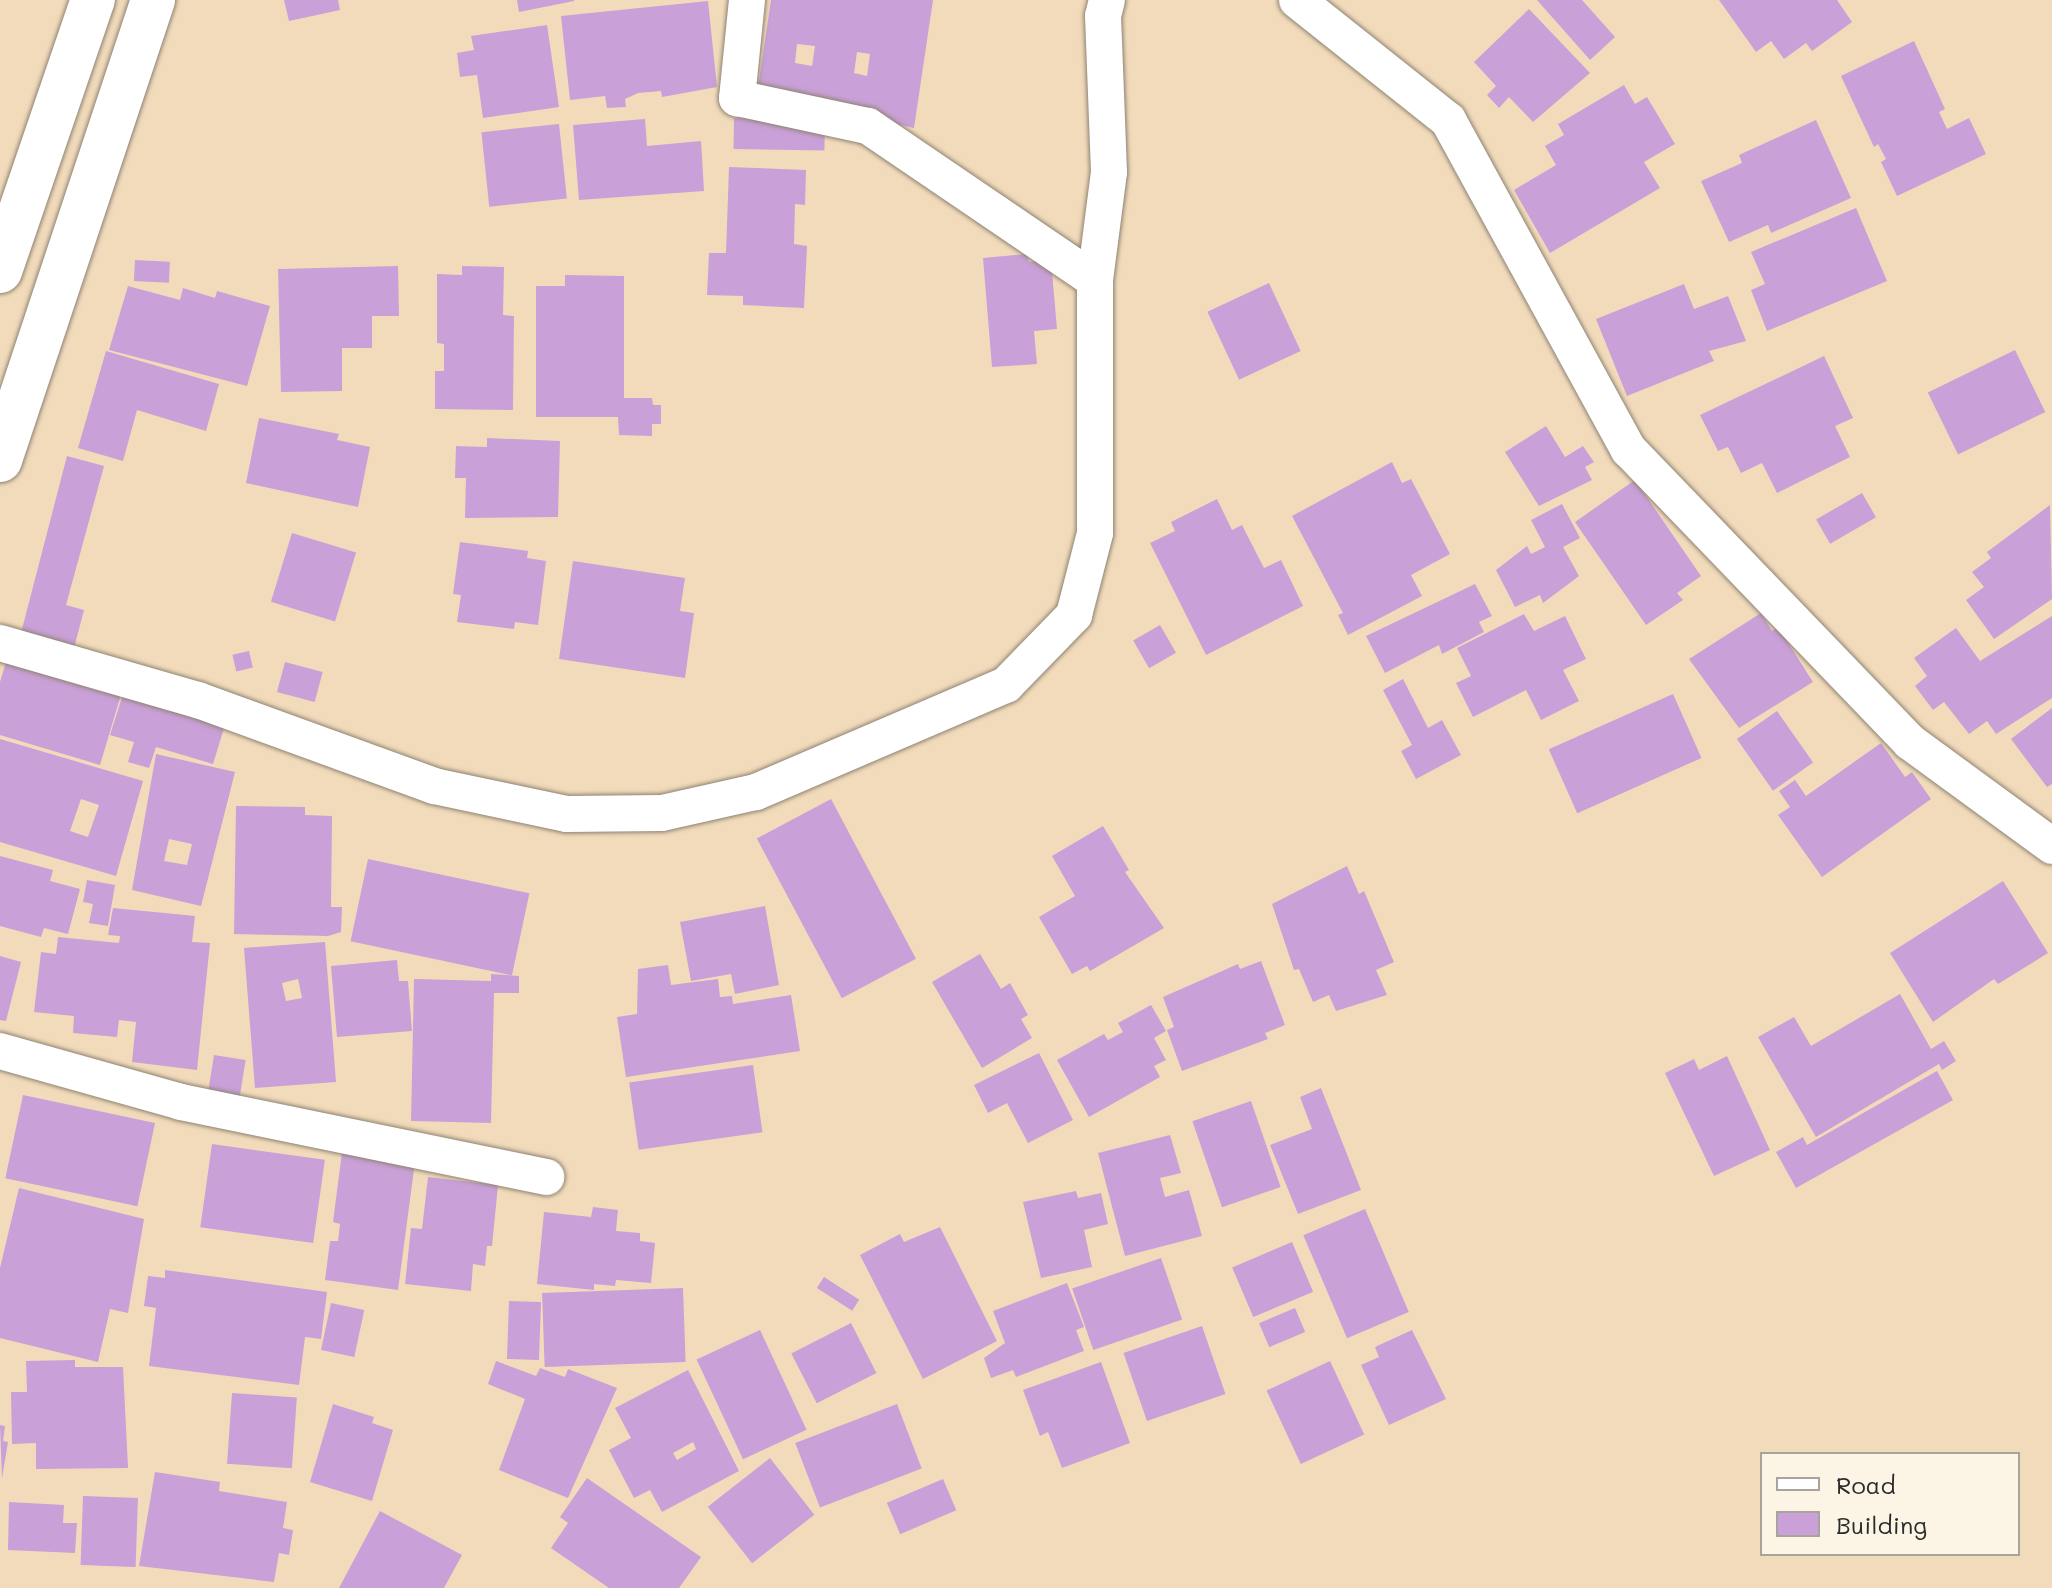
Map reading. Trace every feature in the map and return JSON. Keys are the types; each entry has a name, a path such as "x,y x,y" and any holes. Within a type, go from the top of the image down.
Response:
{"main road":[{"path":"0,271 93,0"},
{"path":"0,460 153,0"}],"street":[{"path":"747,0 737,98 868,126 1095,280"},
{"path":"0,643 198,700 434,786 567,814 662,813 756,792 947,715 1006,685 1074,615 1095,533 1095,280 1109,172 1103,16 1107,0"},
{"path":"1297,0 1448,120 1629,450 1910,742 2052,846"},
{"path":"0,1051 181,1102 546,1177"}],"building":[{"path":"284,0 338,0 340,10 289,21"},
{"path":"517,0 574,0 574,1 519,12"},
{"path":"771,0 933,0 914,128 757,95","holes":["797,44 815,46 812,66 795,63","857,52 870,54 867,76 854,73"]},
{"path":"1537,0 1582,0 1615,37 1590,60"},
{"path":"1719,0 1837,0 1852,22 1812,51 1806,43 1784,59 1771,41 1756,52"},
{"path":"708,1 717,87 662,97 661,91 638,93 625,99 626,107 607,108 605,96 570,100 561,16"},
{"path":"1529,9 1590,73 1533,122 1509,97 1499,108 1487,95 1496,86 1474,62"},
{"path":"547,25 559,107 483,118 477,75 460,77 457,53 474,50 471,36"},
{"path":"1914,41 1945,109 1939,112 1947,129 1969,118 1986,154 1897,196 1881,162 1886,159 1878,144 1874,147 1841,76"},
{"path":"1624,85 1635,104 1647,97 1675,144 1644,162 1660,188 1550,253 1514,190 1556,165 1545,146 1564,135 1558,124"},
{"path":"734,118 825,120 824,151 733,149"},
{"path":"645,119 647,146 701,141 704,191 579,200 573,125"},
{"path":"1816,120 1851,198 1771,233 1768,225 1729,242 1701,181 1742,163 1739,155"},
{"path":"559,124 567,199 489,207 481,132"},
{"path":"729,167 806,170 805,205 795,204 794,244 807,246 804,308 743,305 743,296 707,295 709,253 726,253"},
{"path":"1856,208 1887,281 1767,331 1751,290 1765,284 1751,252"},
{"path":"1027,254 1029,262 1051,260 1057,329 1034,331 1037,364 992,367 983,258"},
{"path":"135,260 170,262 169,283 134,281"},
{"path":"398,266 399,316 372,316 372,348 342,348 342,391 281,392 278,269"},
{"path":"462,266 504,267 503,315 514,316 513,410 435,409 435,371 444,371 444,344 437,343 437,274 462,275"},
{"path":"565,275 624,276 624,398 652,398 653,405 661,405 661,424 652,424 652,436 619,435 618,417 536,417 536,286 565,286"},
{"path":"1269,283 1301,351 1239,380 1207,312"},
{"path":"1684,284 1694,309 1728,296 1746,341 1709,351 1714,361 1627,396 1596,319"},
{"path":"128,286 180,300 183,288 215,298 217,291 270,306 247,386 109,350"},
{"path":"2015,350 2045,412 1958,455 1928,393"},
{"path":"106,351 219,384 206,431 137,410 123,461 78,448"},
{"path":"1824,356 1853,418 1835,426 1850,457 1777,493 1762,463 1741,473 1728,447 1718,451 1700,415"},
{"path":"259,418 339,434 337,440 370,447 358,507 246,483"},
{"path":"1546,426 1565,457 1583,446 1594,462 1585,467 1592,480 1539,506 1505,452"},
{"path":"487,438 560,441 558,517 465,518 466,478 455,478 456,446 487,447"},
{"path":"67,456 104,466 66,605 84,610 74,648 21,633"},
{"path":"1392,462 1402,483 1411,479 1450,554 1411,575 1422,596 1348,635 1338,615 1343,613 1292,516"},
{"path":"1635,480 1701,576 1677,593 1683,600 1646,625 1575,522"},
{"path":"1862,493 1876,517 1830,544 1816,520"},
{"path":"1217,499 1232,530 1242,525 1264,568 1281,560 1303,606 1206,655 1150,543 1175,531 1171,522"},
{"path":"1562,504 1580,538 1563,547 1579,576 1543,603 1540,595 1515,607 1496,570 1527,546 1531,554 1545,547 1531,520"},
{"path":"2050,505 2052,599 1994,639 1966,600 1984,587 1972,572 1991,558 1987,552"},
{"path":"292,533 356,553 335,621 271,602"},
{"path":"460,542 528,551 527,558 546,561 538,625 515,622 514,629 457,622 461,595 453,594"},
{"path":"573,561 685,578 680,611 694,613 685,678 559,659"},
{"path":"1475,584 1492,616 1479,622 1484,632 1442,654 1439,645 1385,673 1366,636"},
{"path":"1761,613 1772,631 1778,627 1813,682 1739,728 1689,659"},
{"path":"1524,614 1534,631 1565,616 1586,659 1563,670 1579,701 1541,720 1526,690 1473,717 1456,683 1471,676 1457,648"},
{"path":"2052,616 2052,698 1996,734 1987,721 1969,734 1944,702 1933,710 1915,686 1927,676 1914,658 1956,628 1980,661"},
{"path":"1160,625 1176,653 1149,668 1133,640"},
{"path":"249,651 253,668 236,671 232,655"},
{"path":"8,655 123,688 100,765 0,735 0,682"},
{"path":"285,662 323,672 315,702 277,692"},
{"path":"1403,679 1428,728 1442,720 1461,755 1416,779 1401,751 1412,745 1383,690"},
{"path":"124,691 225,725 213,764 156,747 149,768 128,762 134,742 110,735"},
{"path":"1673,694 1701,758 1577,813 1549,749"},
{"path":"2052,708 2052,784 2047,787 2011,739"},
{"path":"1777,711 1813,763 1773,791 1737,739"},
{"path":"0,739 143,781 116,876 0,842","holes":["81,799 99,805 88,837 70,831"]},
{"path":"1881,743 1905,777 1912,772 1931,799 1822,877 1778,815 1790,807 1779,791 1795,780 1806,796"},
{"path":"156,754 235,772 201,906 132,890","holes":["169,839 192,844 187,865 164,861"]},
{"path":"831,799 916,959 842,998 757,838"},
{"path":"236,806 305,807 305,815 332,816 331,907 342,907 341,932 328,936 234,934"},
{"path":"1103,826 1129,870 1125,872 1164,928 1090,971 1087,966 1072,974 1039,917 1075,896 1052,856"},
{"path":"0,856 53,870 50,881 80,889 68,934 44,928 41,937 0,926"},
{"path":"368,859 529,893 512,975 351,941"},
{"path":"1347,866 1359,894 1364,891 1394,962 1376,970 1387,995 1336,1011 1329,995 1313,1002 1299,969 1294,970 1272,904"},
{"path":"87,880 115,885 108,926 89,923 93,904 83,902"},
{"path":"2003,881 2048,953 1998,984 1994,979 1933,1022 1890,953"},
{"path":"765,906 779,985 735,994 731,974 691,981 680,922"},
{"path":"113,908 195,916 192,942 210,943 197,1070 132,1062 136,1022 119,1020 117,1037 73,1033 74,1016 34,1012 41,952 56,954 58,937 119,943 120,936 108,935"},
{"path":"325,942 336,1082 255,1088 244,948","holes":["298,979 302,998 286,1001 282,983"]},
{"path":"980,954 1001,989 1010,983 1028,1015 1021,1019 1032,1038 982,1068 932,982"},
{"path":"0,956 21,962 6,1021 0,1020"},
{"path":"397,960 399,981 408,981 412,1031 337,1037 331,966"},
{"path":"1261,961 1285,1025 1265,1033 1268,1039 1182,1071 1167,1030 1174,1027 1163,997 1238,964 1240,969"},
{"path":"668,965 671,985 718,979 720,997 732,996 733,1004 791,995 800,1051 626,1077 617,1017 637,1014 638,969"},
{"path":"491,974 519,976 519,993 494,993 491,1123 411,1121 414,979 491,981"},
{"path":"1900,994 1931,1049 1944,1041 1956,1061 1942,1070 1939,1064 1816,1137 1758,1037 1794,1017 1811,1046"},
{"path":"1151,1005 1166,1031 1154,1038 1166,1060 1154,1066 1160,1077 1089,1117 1057,1060 1104,1034 1108,1040 1123,1032 1118,1023"},
{"path":"1039,1053 1073,1120 1028,1143 1007,1103 988,1113 974,1085"},
{"path":"214,1055 246,1060 240,1099 208,1094"},
{"path":"1727,1056 1770,1150 1714,1176 1665,1073 1694,1059 1699,1070"},
{"path":"753,1065 762,1132 639,1150 629,1082"},
{"path":"1937,1071 1953,1100 1796,1188 1776,1152 1803,1137 1807,1145"},
{"path":"1321,1088 1361,1190 1298,1214 1270,1145 1312,1129 1300,1097"},
{"path":"23,1095 155,1123 137,1206 5,1178"},
{"path":"1251,1101 1281,1187 1222,1207 1192,1121"},
{"path":"1170,1135 1181,1173 1160,1178 1165,1197 1189,1190 1202,1236 1125,1256 1098,1153"},
{"path":"212,1144 325,1160 313,1243 200,1227"},
{"path":"342,1152 415,1162 398,1290 325,1280 330,1241 338,1241 340,1224 333,1222"},
{"path":"428,1177 498,1185 492,1246 487,1246 485,1266 473,1264 471,1291 405,1284 411,1228 422,1229"},
{"path":"19,1188 144,1219 128,1313 110,1309 98,1362 0,1338 0,1268"},
{"path":"1076,1191 1078,1198 1101,1193 1108,1224 1084,1230 1092,1267 1041,1278 1023,1202"},
{"path":"593,1207 618,1210 616,1231 640,1233 640,1241 655,1243 651,1283 616,1280 615,1286 594,1284 594,1290 537,1284 544,1212 591,1217"},
{"path":"1365,1209 1409,1312 1347,1338 1303,1235"},
{"path":"940,1227 997,1341 923,1379 860,1255 900,1234 904,1242"},
{"path":"1292,1242 1313,1292 1253,1317 1232,1267"},
{"path":"1161,1258 1182,1319 1093,1350 1072,1289"},
{"path":"165,1270 327,1292 321,1339 305,1337 299,1385 149,1366 156,1308 144,1306 148,1276 165,1278"},
{"path":"824,1277 859,1300 852,1311 817,1288"},
{"path":"1067,1283 1084,1327 1076,1330 1084,1351 1016,1377 1013,1370 991,1378 984,1358 1005,1343 993,1311"},
{"path":"683,1288 686,1362 545,1367 542,1293"},
{"path":"509,1301 541,1302 539,1360 507,1359"},
{"path":"331,1303 364,1310 354,1357 321,1350"},
{"path":"1295,1308 1305,1332 1269,1347 1259,1323"},
{"path":"851,1323 876,1373 817,1403 791,1353"},
{"path":"1202,1326 1225,1394 1147,1421 1124,1353"},
{"path":"760,1330 806,1430 743,1459 697,1360"},
{"path":"1412,1330 1446,1399 1389,1425 1361,1365 1379,1357 1375,1347"},
{"path":"75,1360 75,1367 123,1367 128,1468 36,1469 36,1443 12,1444 11,1392 27,1392 26,1361"},
{"path":"496,1361 536,1376 540,1368 565,1377 568,1369 617,1388 568,1498 499,1470 525,1399 488,1384"},
{"path":"1330,1361 1364,1434 1301,1464 1267,1391"},
{"path":"1101,1362 1130,1443 1062,1468 1048,1432 1040,1436 1023,1390"},
{"path":"688,1370 739,1471 662,1512 650,1490 634,1498 609,1450 631,1438 615,1408","holes":["693,1442 696,1449 677,1460 673,1453"]},
{"path":"232,1393 297,1398 292,1468 227,1464"},
{"path":"333,1404 374,1417 372,1423 393,1430 372,1501 310,1482"},
{"path":"897,1404 922,1468 820,1507 795,1443"},
{"path":"0,1425 5,1426 3,1441 8,1442 2,1478"},
{"path":"770,1458 814,1515 752,1563 708,1507"},
{"path":"155,1472 220,1482 219,1491 287,1502 283,1528 293,1530 289,1555 279,1553 274,1582 139,1566"},
{"path":"587,1478 701,1557 679,1588 609,1588 551,1548 568,1523 560,1517"},
{"path":"943,1479 956,1510 900,1534 887,1503"},
{"path":"83,1496 138,1498 136,1567 81,1565"},
{"path":"9,1502 64,1505 63,1523 77,1523 75,1553 8,1550"},
{"path":"380,1511 462,1555 444,1588 339,1588"}]}
